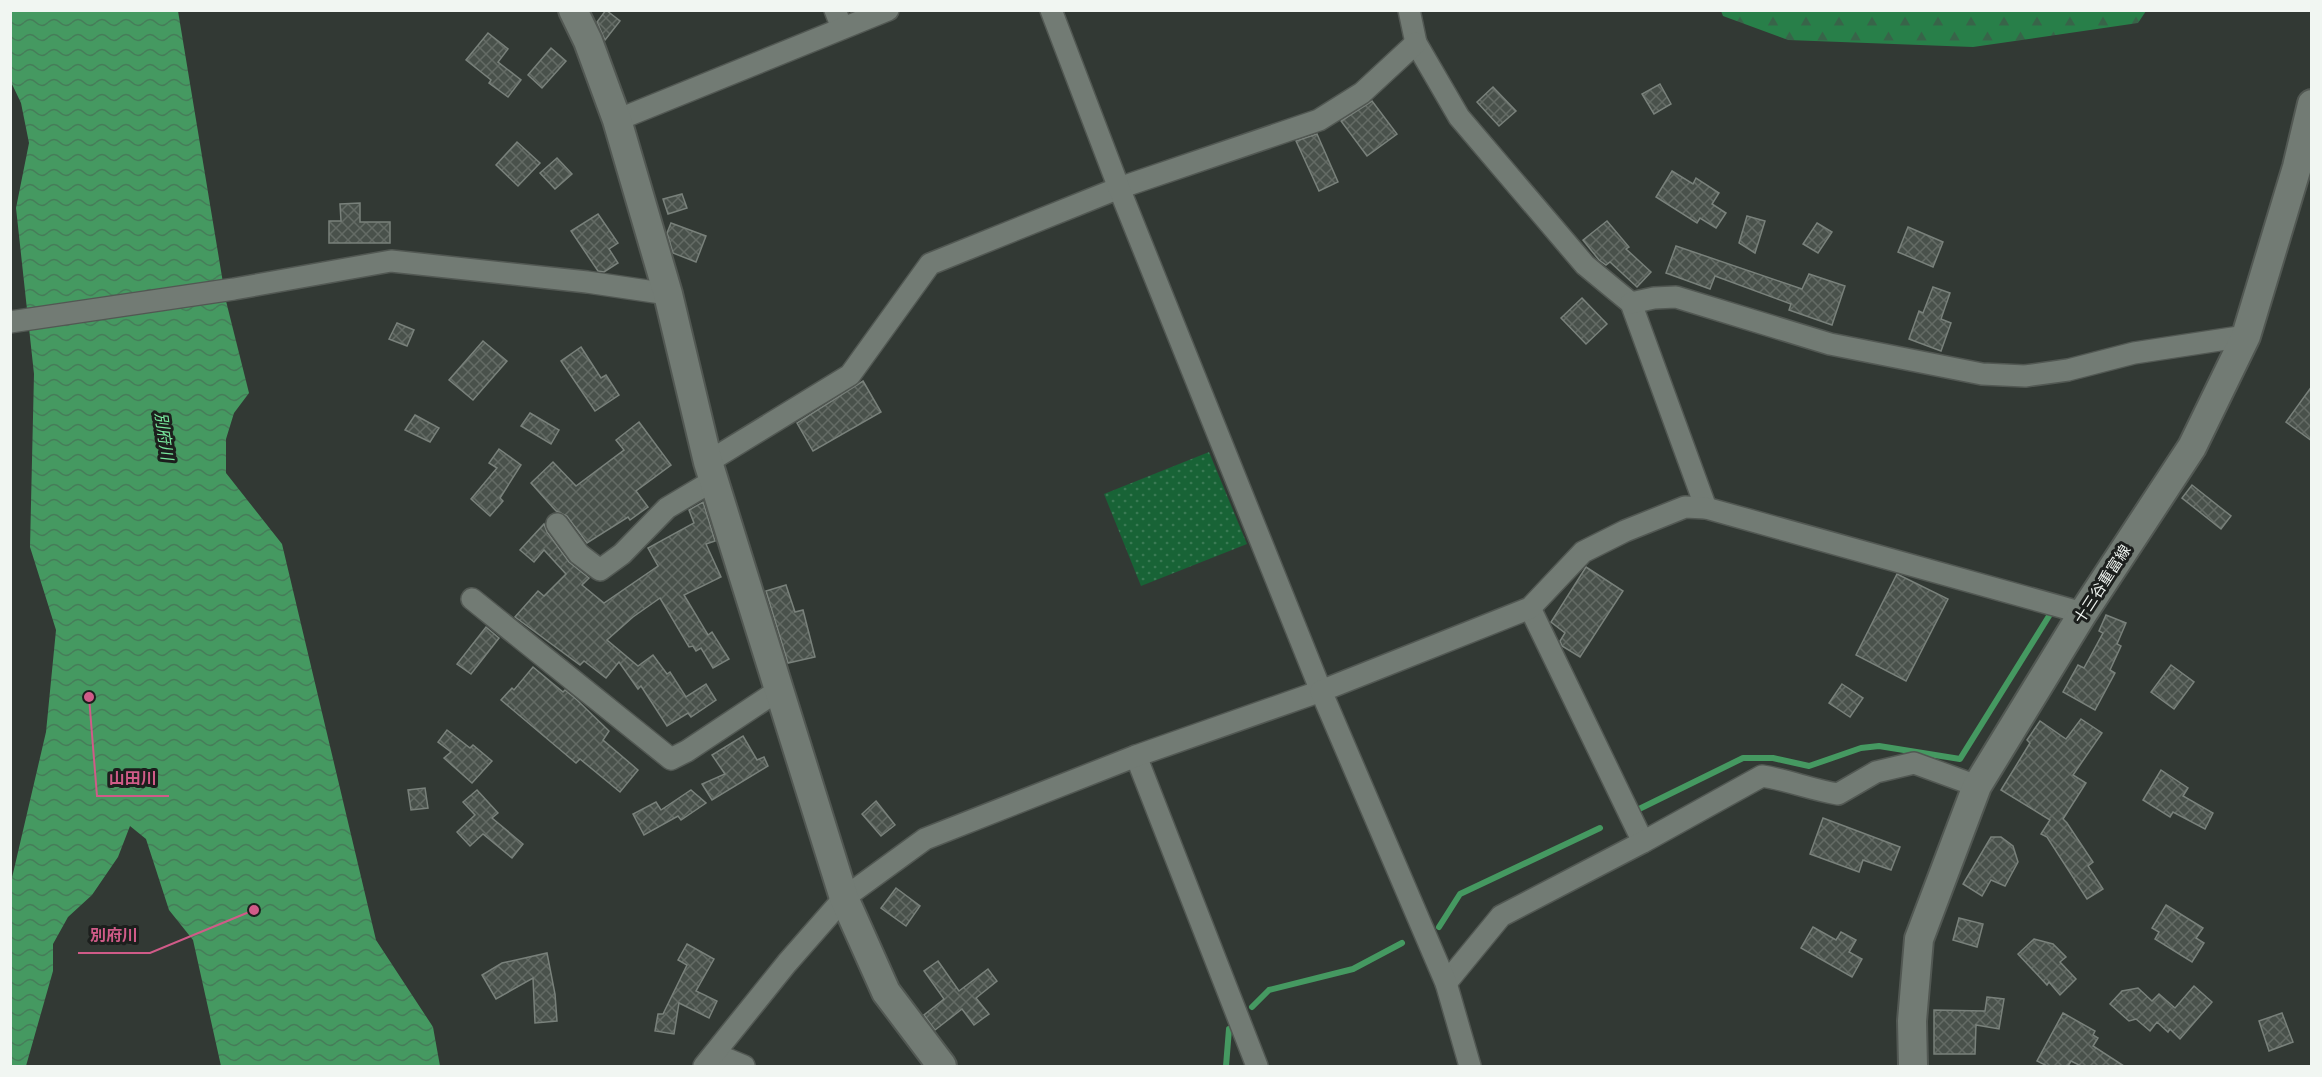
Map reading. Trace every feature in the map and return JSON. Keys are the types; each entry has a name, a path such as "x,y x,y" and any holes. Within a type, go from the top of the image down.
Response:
{"street":[{"path":"573,10 588,41 617,120 668,294 711,471 844,898 886,992 939,1065"},
{"path":"617,120 839,19 888,10"},
{"path":"1051,10 1119,188 1321,692 1446,983 1470,1066"},
{"path":"1409,10 1416,43 1459,117 1585,265 1631,303 1706,508"},
{"path":"557,524 579,554 600,570 622,554 667,508 711,471 850,375 930,264 1119,188 1319,120 1362,93 1416,43"},
{"name":"十三谷重富線","path":"1913,1066 1912,1022 1919,939 1977,786 2084,613 2192,447 2246,336 2297,166 2312,104"},
{"path":"10,322 234,289 391,261 587,282 668,294"},
{"path":"1631,303 1654,298 1676,297 1830,344 1982,374 2025,376 2134,353 2246,336"},
{"path":"744,1066 710,1060 787,963 844,898 925,839 1136,756 1321,692 1530,608 1583,552 1625,531 1685,507 1706,508 2084,613"},
{"path":"472,599 671,759 687,751 779,690"},
{"path":"1530,608 1643,842"},
{"path":"1136,756 1257,1066"},
{"path":"1446,983 1501,916 1643,842 1762,776 1838,794 1876,772 1914,764 1977,786"}],"shaded area":[{"path":"1209,452 1247,544 1141,586 1104,494"}],"green space":[{"path":"1721,11 2146,11 2138,23 1973,47 1788,40 1723,16"}],"water":[{"path":"11,11 178,11 226,301 249,393 234,413 226,439 226,473 282,544 376,940 433,1027 440,1066 221,1066 193,940 169,910 146,839 130,826 118,857 92,895 68,917 53,944 53,971 26,1066 11,1066 11,882 46,732 56,630 30,547 34,374 16,208 29,143 21,103 11,82"}],"building":[{"path":"606,10 620,21 605,40 597,22"},
{"path":"488,33 508,49 498,62 521,80 508,97 489,83 491,80 466,60"},
{"path":"551,48 566,61 542,88 528,75"},
{"path":"1660,84 1671,104 1654,114 1642,94"},
{"path":"1493,87 1516,111 1499,126 1477,102"},
{"path":"1372,101 1397,134 1367,156 1341,121"},
{"path":"1317,134 1338,182 1319,191 1296,141"},
{"path":"517,142 540,163 518,186 496,165"},
{"path":"557,158 572,174 555,189 540,173"},
{"path":"1672,171 1693,184 1696,178 1719,193 1712,204 1726,213 1716,228 1700,218 1697,223 1656,197"},
{"path":"682,194 687,208 668,214 663,199"},
{"path":"360,203 360,222 390,222 390,243 329,243 329,221 341,221 340,204"},
{"path":"598,214 618,243 609,249 618,263 604,272 598,271 571,231"},
{"path":"1747,216 1765,221 1755,253 1739,243"},
{"path":"1607,221 1629,247 1626,249 1651,272 1637,287 1610,262 1606,265 1599,260 1583,240"},
{"path":"671,223 706,236 696,262 673,253 667,233"},
{"path":"1817,223 1832,232 1818,253 1803,244"},
{"path":"1908,227 1943,242 1933,267 1898,252"},
{"path":"1676,246 1802,289 1809,274 1845,286 1832,325 1789,310 1791,304 1715,276 1710,289 1666,273"},
{"path":"1933,287 1950,293 1941,319 1951,323 1941,351 1909,339 1919,311 1923,313"},
{"path":"1582,298 1607,324 1586,344 1561,318"},
{"path":"397,323 414,330 407,346 389,339"},
{"path":"483,341 507,361 473,400 449,380"},
{"path":"581,347 601,378 606,375 619,395 595,411 561,361"},
{"path":"863,381 881,412 813,451 797,423"},
{"path":"2312,386 2312,441 2286,422"},
{"path":"530,413 559,430 551,444 521,426"},
{"path":"415,415 439,428 430,442 405,430"},
{"path":"639,422 671,465 636,491 648,507 630,520 628,517 587,543 567,516 556,511 531,483 553,462 576,486 624,450 616,440"},
{"path":"499,449 521,465 500,498 503,501 490,516 471,499 497,468 489,463"},
{"path":"2192,485 2231,516 2221,529 2182,498"},
{"path":"703,502 715,541 706,544 721,577 684,595 708,635 712,632 729,659 713,668 701,648 696,651 693,646 689,647 660,598 633,617 607,640 638,666 653,655 667,674 670,672 686,697 706,684 716,700 691,717 688,713 667,726 641,686 638,689 619,662 606,678 584,661 580,665 515,617 538,591 544,596 566,574 544,550 534,562 520,550 544,524 547,532 569,562 589,578 582,585 604,603 658,566 648,548 694,523 689,510"},
{"path":"1586,567 1623,591 1580,657 1562,646 1560,641 1565,633 1551,622"},
{"path":"1897,574 1948,599 1906,681 1856,655"},
{"path":"786,585 795,612 803,610 815,657 788,663 766,591"},
{"path":"2106,615 2126,623 2117,644 2121,646 2110,670 2115,673 2095,710 2063,692 2078,665 2084,668 2103,633 2099,631"},
{"path":"486,627 499,638 471,674 457,664"},
{"path":"2171,665 2194,682 2174,709 2151,692"},
{"path":"533,667 563,692 565,690 577,700 609,731 603,740 638,770 620,792 580,759 576,763 501,700 512,688 514,690"},
{"path":"1842,684 1863,698 1850,717 1829,703"},
{"path":"2081,719 2102,733 2073,775 2086,783 2063,819 2093,862 2088,866 2103,889 2087,899 2047,837 2041,834 2050,820 2001,790 2030,743 2027,740 2040,721 2066,739"},
{"path":"447,730 470,748 473,745 492,761 472,783 444,758 451,752 438,742"},
{"path":"743,736 757,760 764,757 768,766 712,800 702,784 725,774 712,755"},
{"path":"2161,770 2188,788 2183,796 2213,813 2205,829 2173,812 2170,817 2143,800"},
{"path":"425,788 428,808 411,810 408,790"},
{"path":"477,790 498,813 492,818 523,844 512,858 483,834 470,846 457,832 475,815 463,802"},
{"path":"691,790 706,803 681,820 678,816 644,835 633,814 656,802 661,810"},
{"path":"876,801 895,825 881,836 862,814"},
{"path":"1823,818 1900,847 1891,870 1863,860 1859,872 1810,854"},
{"path":"1991,837 2001,837 2013,846 2018,862 2005,886 1991,880 1982,896 1963,884"},
{"path":"896,888 920,906 906,926 881,908"},
{"path":"2166,905 2203,928 2196,938 2204,943 2192,962 2155,939 2159,932 2152,928"},
{"path":"1959,918 1983,924 1977,947 1953,940"},
{"path":"1813,927 1836,940 1841,932 1856,940 1849,952 1862,959 1852,977 1801,948"},
{"path":"2034,939 2053,944 2066,957 2060,962 2076,979 2060,995 2049,982 2047,985 2018,954"},
{"path":"687,944 714,959 696,991 717,1001 709,1018 679,1003 674,1034 655,1031 658,1014 663,1014 687,965 678,960"},
{"path":"547,953 555,994 557,1021 535,1023 533,978 496,999 482,975 502,963"},
{"path":"938,961 959,991 988,969 997,981 976,998 989,1014 974,1025 962,1009 935,1030 924,1015 944,999 924,971"},
{"path":"2194,986 2212,1002 2180,1039 2170,1029 2168,1032 2157,1022 2150,1031 2136,1019 2129,1021 2110,1004 2122,991 2138,988 2152,1001 2159,994 2175,1008"},
{"path":"1987,997 2004,999 1999,1029 1976,1025 1975,1054 1934,1054 1934,1010 1985,1011"},
{"path":"2063,1013 2095,1031 2093,1035 2098,1038 2093,1046 2124,1066 2081,1066 2071,1061 2068,1066 2047,1066 2037,1061"},
{"path":"2282,1013 2293,1042 2269,1051 2259,1021"}],"waterway":[{"path":"1633,812 1743,758 1773,758 1809,766 1861,748 1879,746 1960,759 2049,616"},
{"path":"1439,927 1460,894 1600,828"},
{"path":"1252,1007 1269,990 1353,969 1402,943"},
{"path":"1226,1066 1229,1029"}],"place":[{"name":"山田川","path":"89,697"},
{"name":"別府川","path":"254,910"}]}
